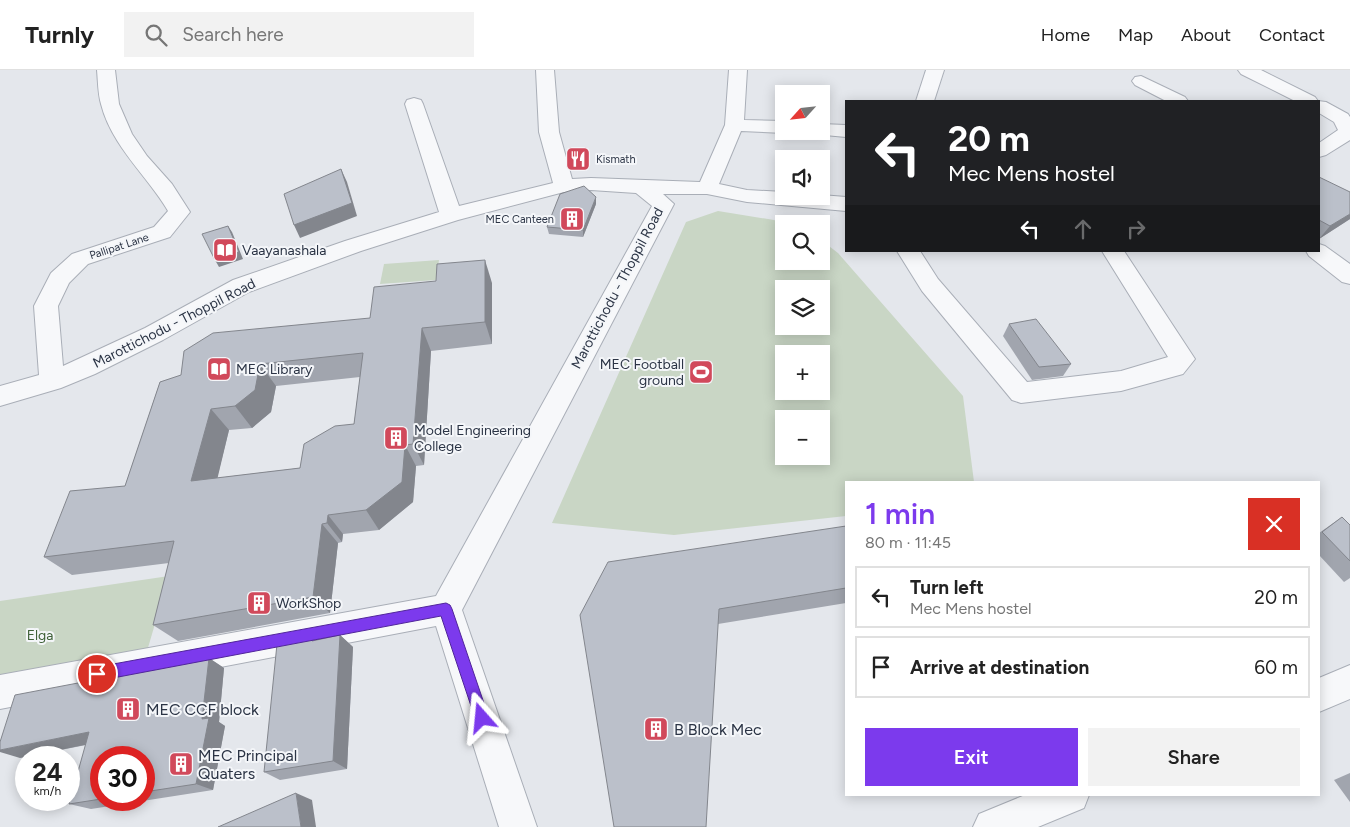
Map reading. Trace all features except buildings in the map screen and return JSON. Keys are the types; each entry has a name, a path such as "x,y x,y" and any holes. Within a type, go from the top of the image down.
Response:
{"street":[{"name":"Pallipat Lane","path":"52,381 46,306 59,279 80,260 162,232 179,212 165,188 140,160 122,134 110,104 106,70"},
{"path":"544,70 549,132 564,186"},
{"path":"707,188 734,125 738,70"},
{"path":"924,100 935,70"},
{"path":"1247,70 1307,100"},
{"path":"1141,81 1177,100"},
{"path":"414,104 451,214"},
{"path":"1320,107 1341,118 1349,132 1320,149"},
{"path":"734,125 775,127"},
{"path":"830,130 845,131"},
{"name":"Marottichodu - Thoppil Road","path":"0,396 52,381 154,334 241,286 353,246 451,214 564,186 591,184 641,187 663,204 446,609"},
{"path":"641,187 707,188 747,196 845,204"},
{"path":"909,252 930,285 1021,393 1121,380 1174,367 1182,359 1114,252"},
{"path":"1318,252 1350,276"},
{"path":"0,692 446,609 518,827"},
{"path":"1320,695 1350,682"},
{"path":"992,827 1069,796"}],"green space":[{"name":"MEC Football ground","path":"718,211 774,220 775,270 830,270 830,247 838,253 963,396 974,481 845,481 845,516 674,535 552,523 686,222"},
{"path":"439,260 436,280 380,284 384,264"},
{"name":"Elga","path":"169,576 145,658 0,682 0,601"}],"place":[{"name":"Kismath","path":"578,159"},
{"name":"MEC Canteen","path":"572,219"},
{"name":"Vaayanashala","path":"225,250"},
{"name":"MEC Library","path":"219,369"},
{"name":"MEC Football ground","path":"701,372"},
{"name":"Model Engineering College","path":"396,438"},
{"name":"WorkShop","path":"259,603"},
{"name":"MEC CCF block","path":"128,709"},
{"name":"B Block Mec","path":"656,729"},
{"name":"MEC Principal Quaters","path":"181,764"}],"route":[{"path":"97,674 446,609 482,718"}]}
